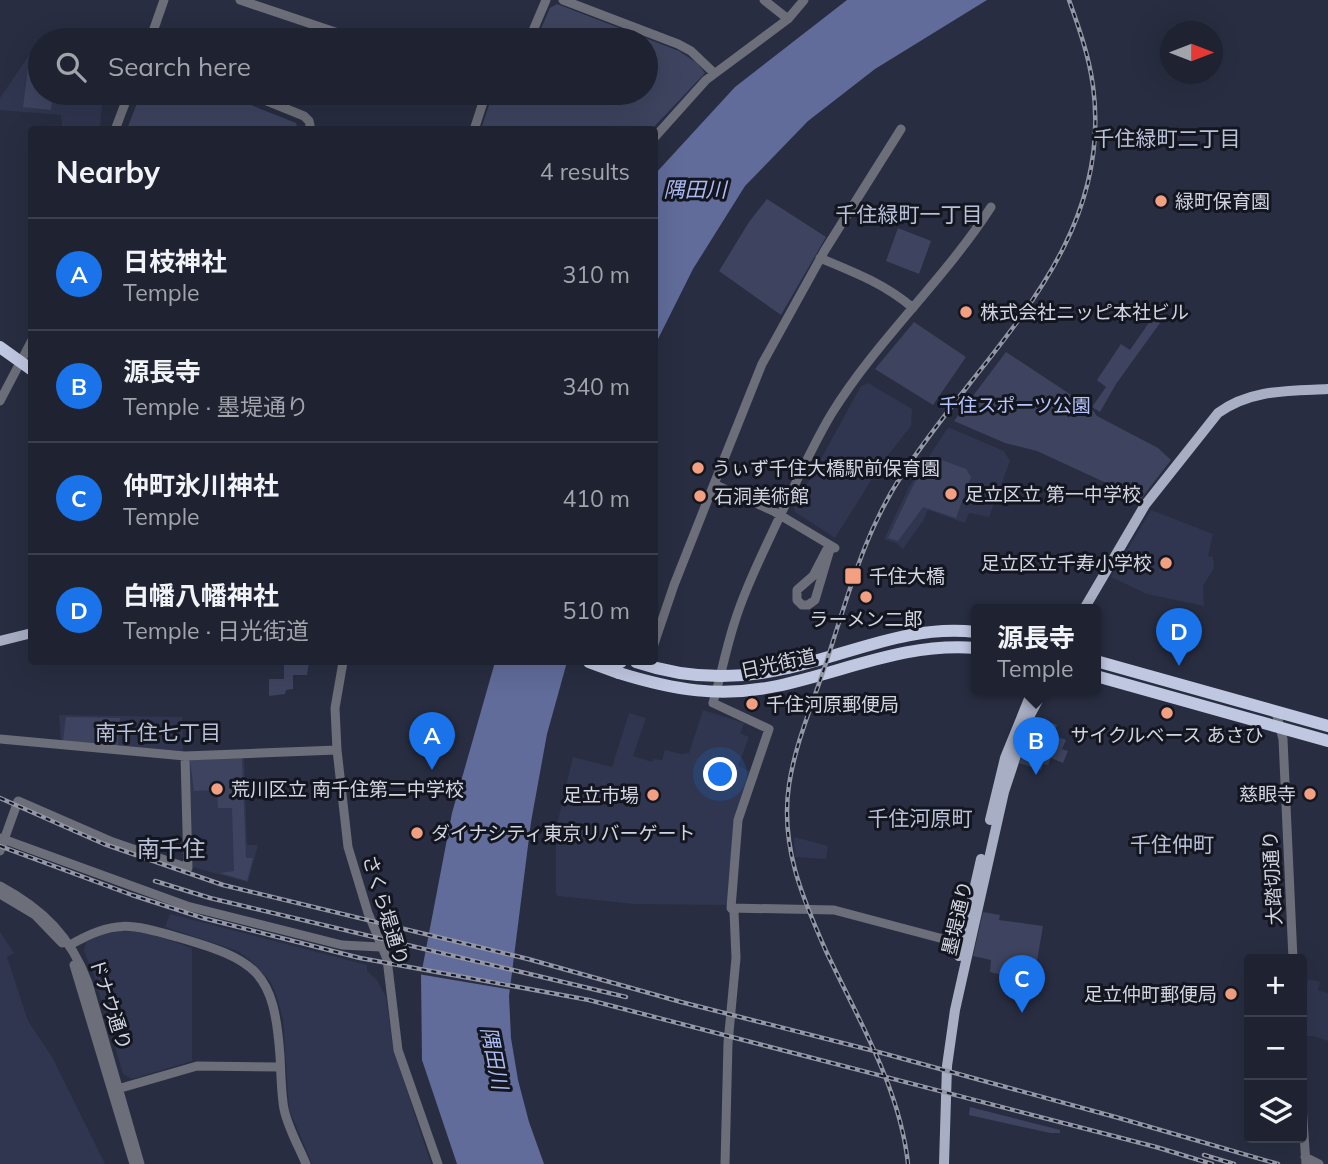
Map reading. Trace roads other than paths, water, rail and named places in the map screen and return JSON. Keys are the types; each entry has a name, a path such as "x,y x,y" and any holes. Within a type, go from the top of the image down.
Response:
{"highway":[{"path":"0,338 28,362"},
{"path":"0,347 28,362"},
{"name":"日光街道","path":"650,665 681,674 743,675 785,669 881,640 915,633 971,632"},
{"name":"日光街道","path":"594,665 618,665 673,688 715,698 774,687 907,651 971,648"},
{"path":"1101,662 1328,726"},
{"path":"1101,677 1328,741"}],"main road":[{"path":"1087,604 1145,505 1218,413 1233,402 1255,394 1328,389"},
{"path":"0,641 28,634"},
{"name":"墨堤通り","path":"944,1164 948,1056 965,945 1005,758 1031,695"},
{"name":"墨堤通り","path":"937,1164 941,1067 948,1009 1011,769 1028,719 1041,695"}],"street":[{"path":"154,28 164,0"},
{"path":"240,0 323,28"},
{"path":"534,28 546,0"},
{"path":"563,0 636,28"},
{"path":"764,0 788,19"},
{"path":"658,133 714,73 788,19 804,0"},
{"path":"658,36 691,51 714,73"},
{"path":"117,126 124,105"},
{"path":"277,105 304,116 310,126"},
{"path":"475,126 482,105"},
{"path":"658,632 674,585 762,365 820,258 901,129"},
{"path":"725,1164 728,1043 736,958 732,908 738,820 769,729 715,698 720,676 743,598 833,412 875,353 975,233 991,207"},
{"path":"820,258 872,279 913,308"},
{"path":"0,401 28,362"},
{"path":"714,484 781,515 833,547"},
{"path":"833,547 815,600 808,606 802,605 797,600 797,590 813,576 827,549 833,547"},
{"name":"さくら堤通り","path":"342,665 335,708 348,847 357,882 380,947 387,959 398,1050 438,1164"},
{"name":"大踏切通り","path":"1276,712 1280,728 1293,954"},
{"path":"0,739 185,756 337,750"},
{"path":"0,850 18,801 110,841 188,867 185,756"},
{"path":"2,839 187,906 342,945 380,947"},
{"name":"ドナウ通り","path":"0,886 41,912 70,945 88,983 134,1164"},
{"name":"ドナウ通り","path":"0,894 35,915 69,954 78,974 140,1164"},
{"path":"732,908 834,910 965,945"},
{"path":"70,945 97,931 127,925 146,927 222,950 237,957 258,975 270,994 276,1013 284,1111 306,1164"},
{"path":"116,1089 197,1066 280,1067"},
{"path":"1305,1143 1306,1161 1319,1164"}],"water":[{"name":"隅田川","path":"847,0 987,0 875,69 808,121 745,186 693,269 658,339 658,171 735,87"},
{"path":"494,665 566,665 547,734 531,822 509,996 511,1038 518,1080 544,1164 457,1164 422,1060 421,975 452,813"}],"railway":[{"path":"908,1164 896,1108 887,1081 801,891 790,850 787,807 789,785 795,754 858,566 877,519 902,475 934,429 1036,295 1063,248 1084,198 1094,144 1093,86 1086,53 1069,0"},
{"path":"0,798 104,844 223,885 528,959 681,1002 882,1053 1278,1164"},
{"path":"0,846 203,918 360,958 589,1000 1156,1147 1212,1164"},
{"path":"155,881 210,898 626,997"},
{"path":"1204,1155 1234,1164"}],"place":[{"name":"緑町保育園","path":"1161,201"},
{"name":"株式会社ニッピ本社ビル","path":"966,312"},
{"name":"うぃず千住大橋駅前保育園","path":"698,468"},
{"name":"足立区立 第一中学校","path":"951,494"},
{"name":"石洞美術館","path":"700,496"},
{"name":"足立区立千寿小学校","path":"1166,563"},
{"name":"千住大橋","path":"853,576"},
{"name":"ラーメン二郎","path":"866,597"},
{"name":"白幡八幡神社","path":"1179,666"},
{"name":"千住河原郵便局","path":"752,704"},
{"name":"サイクルベース あさひ","path":"1167,713"},
{"name":"日枝神社","path":"432,770"},
{"name":"源長寺","path":"1036,775"},
{"name":"荒川区立 南千住第二中学校","path":"217,789"},
{"name":"慈眼寺","path":"1310,794"},
{"name":"足立市場","path":"653,795"},
{"name":"ダイナシティ東京リバーゲート","path":"417,833"},
{"name":"足立仲町郵便局","path":"1231,994"},
{"name":"仲町氷川神社","path":"1022,1013"}],"district":[{"name":"千住緑町二丁目","path":"1167,139"},
{"name":"千住緑町一丁目","path":"909,215"},
{"name":"南千住七丁目","path":"158,733"},
{"name":"千住河原町","path":"920,819"},
{"name":"千住仲町","path":"1172,845"},
{"name":"南千住","path":"171,849"}],"park label":[{"name":"千住スポーツ公園","path":"1015,405"}]}
